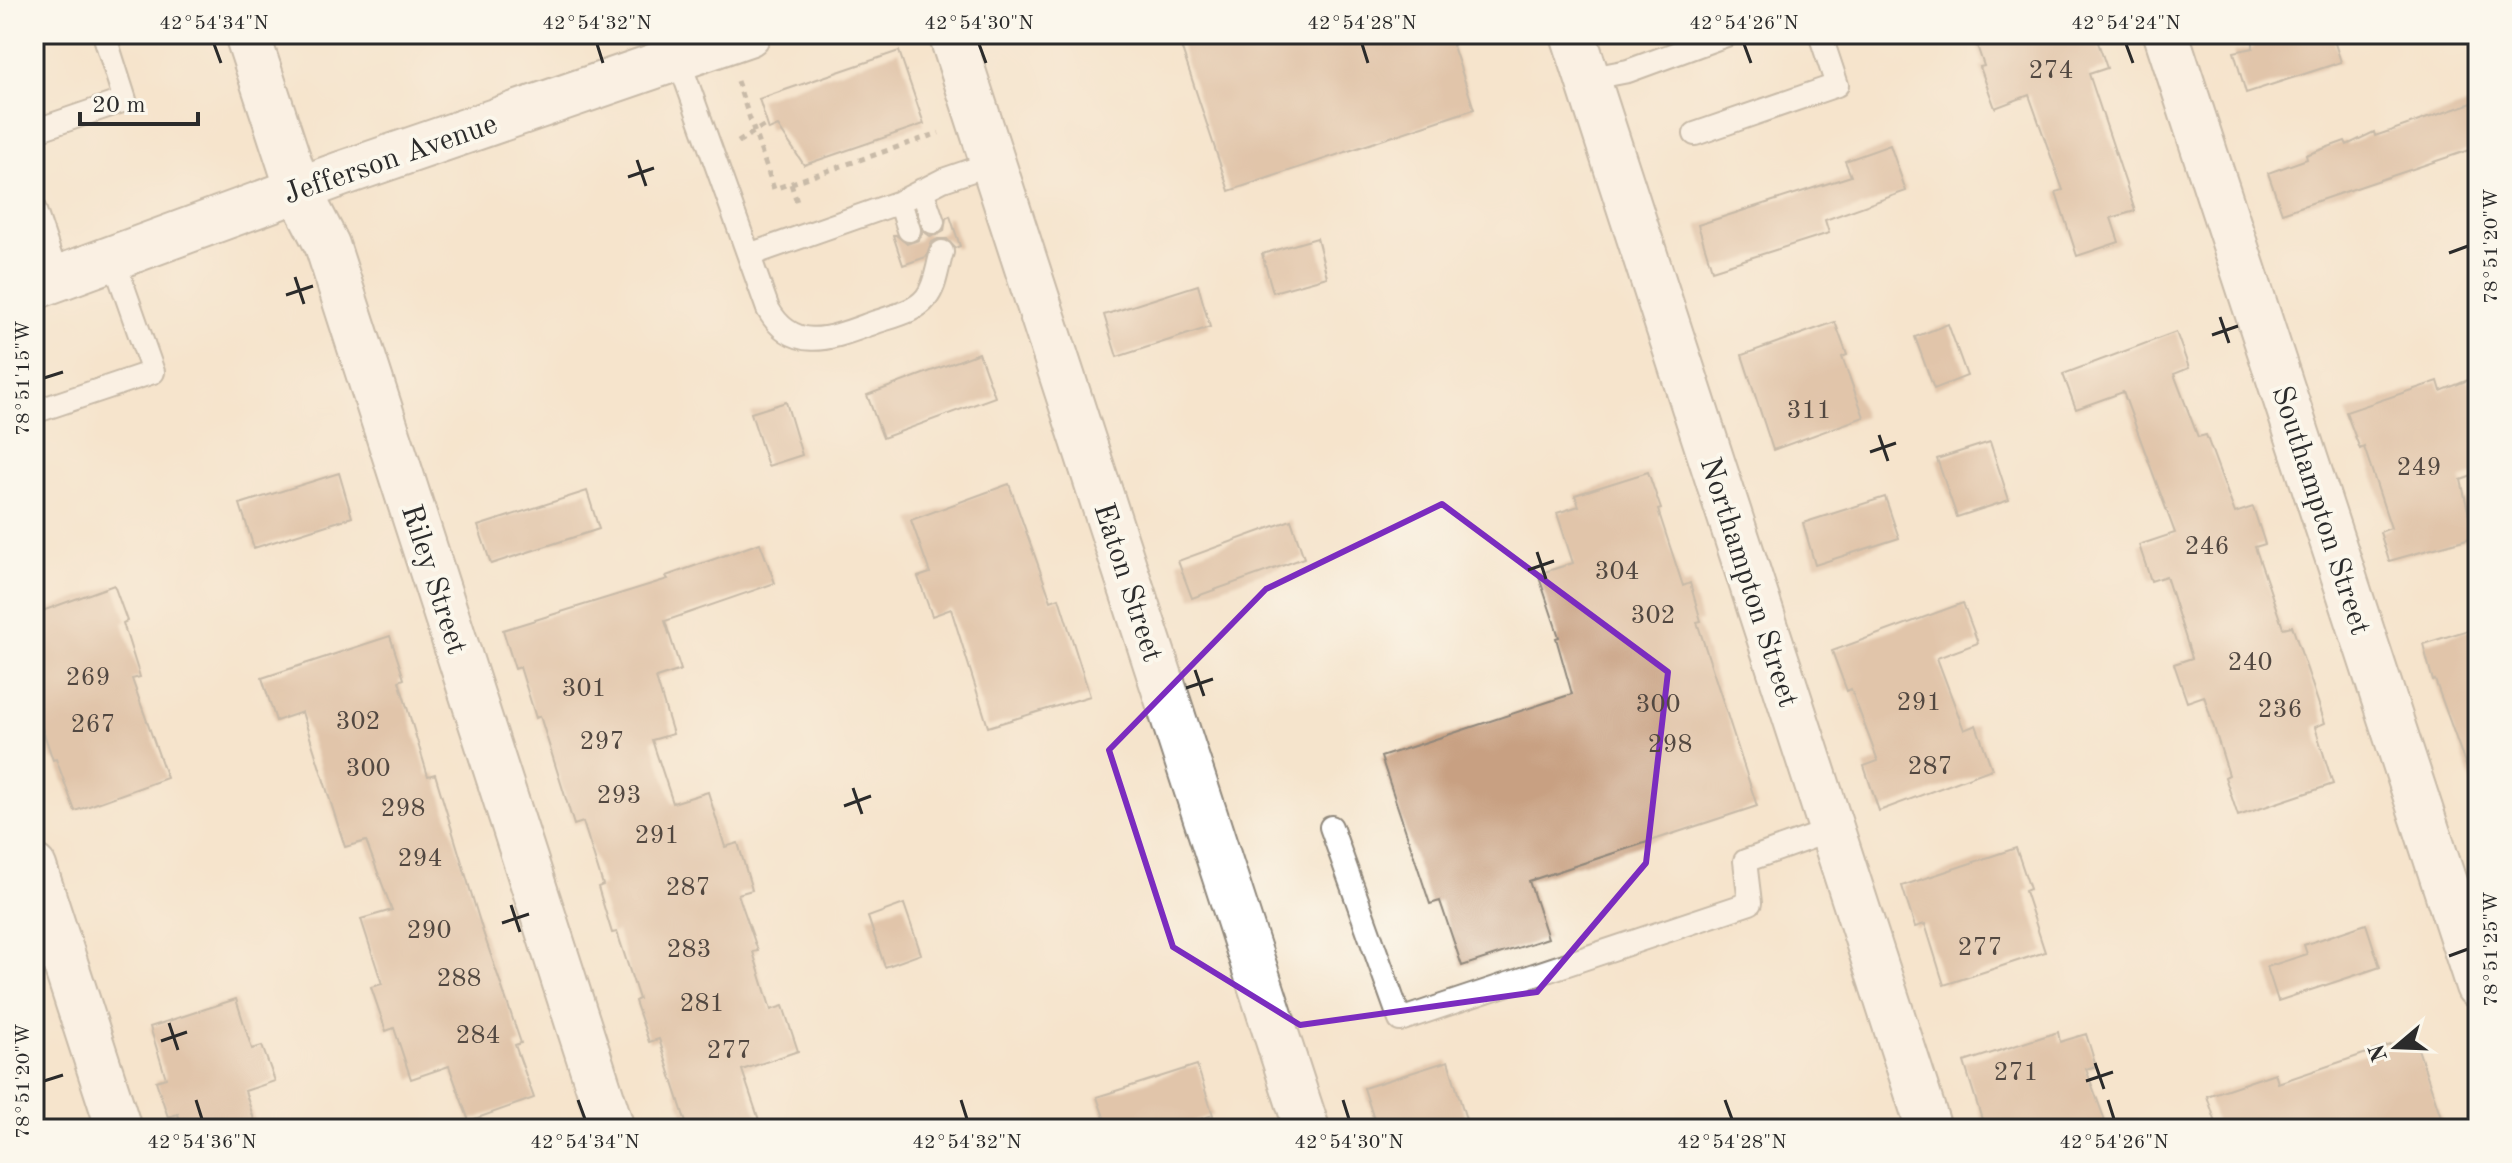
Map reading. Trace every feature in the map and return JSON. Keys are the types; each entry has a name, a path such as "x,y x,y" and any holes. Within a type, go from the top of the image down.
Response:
{"street":[{"name":"Riley Street","path":"247,34 298,189 327,245 612,1129"},
{"name":"Jefferson Avenue","path":"46,283 298,189 748,34"},
{"name":"Eaton Street","path":"951,34 1307,1129"},
{"name":"Northampton Street","path":"1573,34 1929,1129"},
{"name":"Southampton Street","path":"2166,34 2478,986"},
{"path":"34,867 119,1129"}],"lane":[{"path":"34,131 125,100 104,34"},
{"path":"1587,79 1628,71 1729,34"},
{"path":"1695,134 1837,85 1820,34"},
{"path":"678,58 776,322 796,336 815,340 919,305 934,284 932,261"},
{"path":"749,255 900,202 943,180 993,163"},
{"path":"922,190 933,222"},
{"path":"900,202 909,230"},
{"path":"34,208 46,283"},
{"path":"34,412 153,372 113,258"},
{"path":"1331,827 1400,1020 1750,903 1745,861 1832,830"}],"path":[{"path":"737,83 774,189 792,186 939,133"},
{"path":"728,148 765,125"}],"highlighted area":[{"path":"1442,504 1668,672 1646,863 1537,992 1300,1025 1173,947 1109,750 1266,589"}],"building":[{"path":"1177,34 1449,34 1474,109 1229,191"},
{"path":"1973,34 2095,34 2107,68 2089,74 2135,211 2111,218 2119,242 2077,256 2056,192 2063,190 2029,95 1995,108 1980,67 1984,66"},
{"path":"2276,34 2332,34 2341,62 2246,93 2234,52 2253,48 2253,42"},
{"path":"899,51 924,124 804,165 778,126 769,130 759,99"},
{"path":"2478,101 2478,147 2282,213 2268,173 2345,141 2347,145 2374,132 2375,136"},
{"path":"1890,145 1906,191 1825,220 1829,233 1712,270 1698,225 1851,176 1845,161"},
{"path":"950,216 960,246 955,248 947,239 938,239 932,242 926,257 903,265 893,235 907,244 919,240 923,231 930,236 937,235 944,231 946,218"},
{"path":"1317,238 1327,277 1273,292 1262,254"},
{"path":"1198,285 1210,327 1117,357 1104,315"},
{"path":"1835,322 1847,355 1842,357 1864,417 1773,450 1742,355"},
{"path":"1948,324 1967,376 1934,389 1915,337"},
{"path":"2176,332 2189,368 2174,374 2198,437 2206,435 2235,513 2253,507 2265,544 2255,547 2283,628 2292,626 2325,723 2315,727 2333,784 2238,816 2225,777 2229,775 2204,696 2187,702 2174,664 2192,658 2166,576 2151,581 2139,545 2175,533 2123,392 2076,409 2063,374"},
{"path":"979,353 995,397 883,438 867,395"},
{"path":"2468,380 2478,405 2478,474 2461,480 2474,537 2389,561 2380,532 2391,528 2364,447 2360,449 2346,412 2438,381 2441,391"},
{"path":"786,402 802,455 768,466 751,413"},
{"path":"1990,442 2009,500 1957,517 1937,459"},
{"path":"1648,472 1683,586 1690,583 1701,621 1697,622 1757,806 1529,881 1548,938 1462,966 1440,901 1430,904 1381,757 1572,694 1556,638 1559,637 1538,574 1573,563 1557,513 1579,506 1575,495"},
{"path":"339,473 352,517 254,548 240,504"},
{"path":"1009,484 1051,601 1059,598 1090,696 988,727 951,609 932,616 918,577 930,573 911,520"},
{"path":"587,491 599,529 491,564 478,526"},
{"path":"1885,497 1899,538 1815,565 1803,523"},
{"path":"1291,520 1304,558 1192,598 1178,561"},
{"path":"760,543 775,583 665,621 681,670 656,678 673,734 652,740 673,803 708,792 725,847 738,843 752,890 738,894 758,951 753,952 771,1010 783,1006 798,1051 742,1070 762,1129 688,1129 659,1039 649,1042 635,1001 639,999 617,932 612,933 598,887 603,885 583,822 574,825 540,716 536,718 520,667 515,669 503,630 668,579 666,576"},
{"path":"114,585 127,621 123,623 140,677 132,679 167,778 75,811 34,704 34,614"},
{"path":"1963,603 1978,643 1937,658 1964,730 1976,725 1992,769 1879,811 1864,766 1878,761 1851,689 1847,691 1832,651"},
{"path":"2478,627 2478,787 2474,788 2433,681 2423,644"},
{"path":"390,636 404,679 399,681 428,776 435,774 521,1043 515,1045 534,1098 469,1121 449,1066 411,1079 394,1028 386,1031 371,987 382,984 361,919 392,910 366,841 345,847 302,712 276,721 262,678"},
{"path":"2016,848 2030,889 2025,891 2045,952 1944,985 1925,924 1915,927 1902,886"},
{"path":"904,904 921,954 885,967 868,917"},
{"path":"2366,924 2380,967 2278,1001 2267,967 2307,954 2304,945"},
{"path":"236,999 252,1049 262,1046 275,1081 245,1091 257,1129 183,1129 178,1114 168,1117 156,1081 166,1078 150,1027"},
{"path":"2058,1032 2060,1042 2086,1034 2096,1066 2086,1069 2108,1129 1985,1129 1964,1062"},
{"path":"2414,1037 2445,1129 2218,1129 2207,1096 2275,1073 2278,1083"},
{"path":"1448,1061 1469,1129 1377,1129 1364,1088"},
{"path":"1197,1065 1213,1115 1170,1129 1108,1129 1097,1097"}]}
